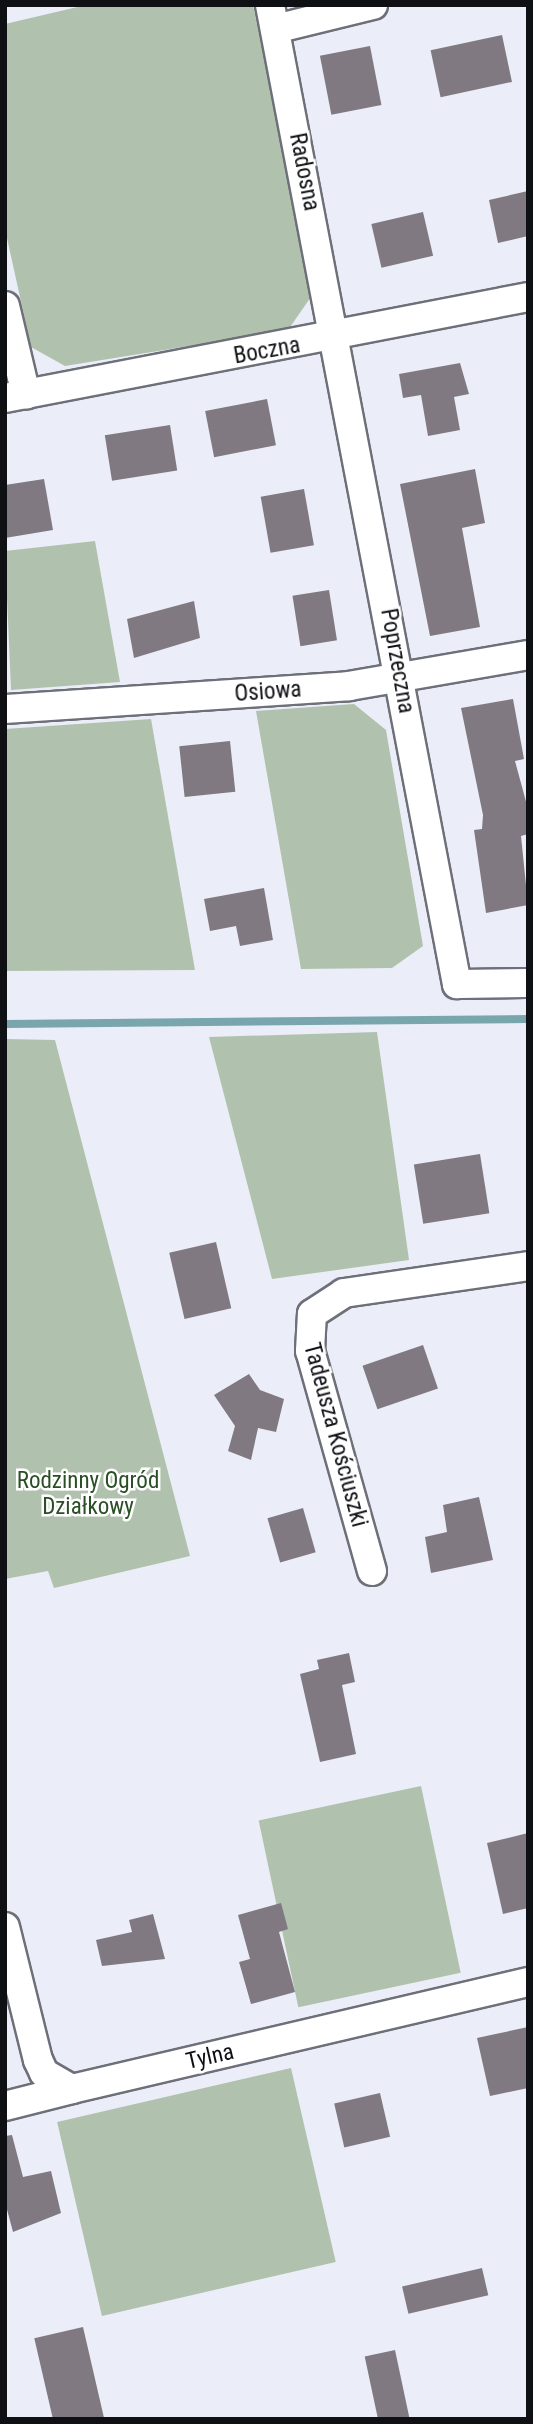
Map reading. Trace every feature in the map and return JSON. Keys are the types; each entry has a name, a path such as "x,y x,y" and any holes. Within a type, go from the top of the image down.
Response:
{"street":[{"path":"272,17 373,5"},
{"name":"Radosna","path":"272,17 337,338"},
{"name":"Boczna","path":"16,397 337,338 528,297"},
{"path":"5,306 16,397"},
{"name":"Poprzeczna","path":"337,338 457,984 528,983"},
{"name":"Osiowa","path":"5,709 400,680 528,655"},
{"name":"Tadeusza Kościuszki","path":"372,1571 310,1351 312,1314 344,1293 528,1266"},
{"path":"5,1927 38,2060 44,2073 72,2089"},
{"name":"Tylna","path":"5,2106 528,1982"}],"green space":[{"path":"86,5 253,5 313,294 288,330 65,366 31,347 5,229 5,24"},
{"path":"95,541 120,682 11,690 5,551"},
{"path":"354,704 386,730 423,946 392,968 301,969 256,711"},
{"path":"151,719 195,970 5,971 5,729"},
{"path":"377,1032 409,1260 272,1279 209,1037"},
{"name":"Rodzinny Ogród Działkowy","path":"5,1039 55,1040 190,1556 54,1588 48,1571 5,1579"},
{"path":"421,1786 461,1973 298,2007 259,1821"},
{"path":"291,2068 336,2262 102,2316 57,2122"}],"building":[{"path":"502,35 512,82 441,97 431,50"},
{"path":"370,46 381,105 331,115 320,56"},
{"path":"528,191 528,236 498,243 489,200"},
{"path":"423,212 433,256 381,268 371,224"},
{"path":"460,363 469,394 454,397 460,430 428,436 421,395 403,398 399,374"},
{"path":"267,399 276,445 214,457 205,411"},
{"path":"170,425 177,470 112,481 105,435"},
{"path":"475,469 485,523 462,528 480,627 430,636 400,484"},
{"path":"44,479 53,530 5,538 5,485"},
{"path":"304,489 314,545 271,553 261,497"},
{"path":"329,590 337,640 300,646 292,596"},
{"path":"194,601 200,638 134,658 127,619"},
{"path":"513,699 524,759 515,761 528,809 528,834 521,836 528,905 486,913 474,830 482,829 483,815 461,708"},
{"path":"230,741 235,792 185,797 179,746"},
{"path":"264,888 273,940 240,946 236,926 210,931 204,899"},
{"path":"480,1154 489,1213 423,1224 414,1164"},
{"path":"216,1242 231,1308 185,1319 169,1253"},
{"path":"423,1345 438,1388 377,1409 362,1366"},
{"path":"249,1374 260,1390 284,1399 276,1432 258,1428 251,1460 228,1451 235,1426 214,1395"},
{"path":"479,1497 493,1560 431,1573 425,1537 447,1532 443,1505"},
{"path":"303,1508 316,1552 280,1562 267,1518"},
{"path":"349,1653 355,1682 342,1685 356,1754 320,1762 300,1674 319,1669 317,1660"},
{"path":"528,1833 528,1908 503,1914 487,1843"},
{"path":"281,1903 288,1929 279,1932 295,1992 251,2004 239,1962 250,1959 238,1915"},
{"path":"153,1914 165,1959 102,1966 96,1940 132,1932 129,1920"},
{"path":"528,2027 528,2088 490,2096 477,2038"},
{"path":"380,2093 390,2137 344,2147 334,2104"},
{"path":"12,2135 23,2177 51,2171 61,2213 13,2232 5,2202 5,2136"},
{"path":"482,2268 488,2295 408,2314 402,2286"},
{"path":"83,2327 104,2419 53,2419 34,2338"},
{"path":"395,2350 410,2419 378,2419 365,2356"}],"waterway":[{"path":"5,1024 528,1019"}]}
